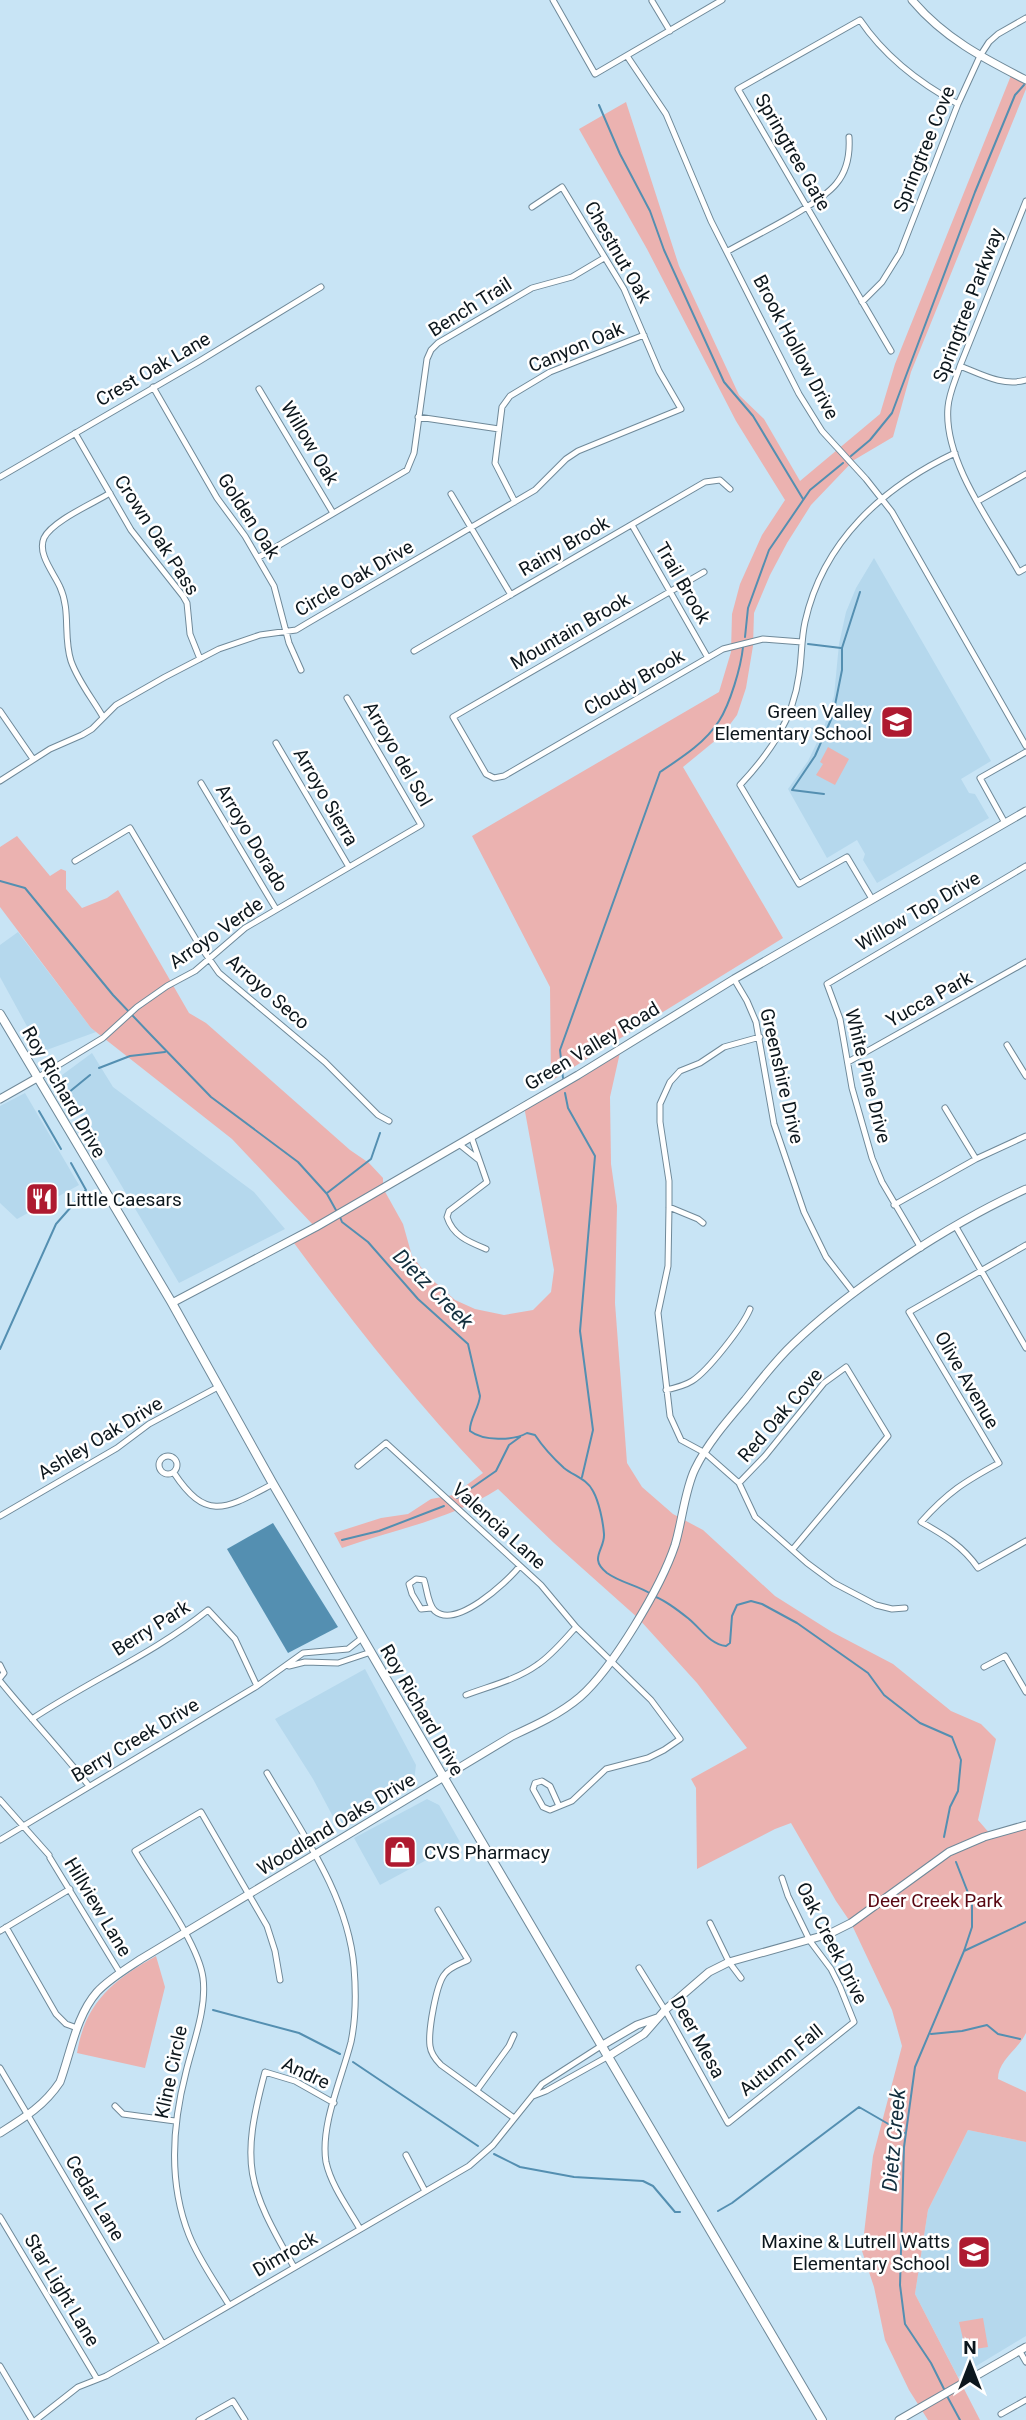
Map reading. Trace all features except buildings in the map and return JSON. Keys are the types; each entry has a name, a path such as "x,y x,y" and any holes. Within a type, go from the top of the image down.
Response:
{"main road":[{"name":"Roy Richard Drive","path":"0,1014 172,1303 370,1652 821,2420"}],"street":[{"path":"553,0 595,74 722,0"},
{"path":"912,0 943,31 980,56 1026,80"},
{"path":"652,1 670,31"},
{"name":"Springtree Cove","path":"862,302 877,289 893,267 980,56 998,34 1026,18"},
{"name":"Springtree Gate","path":"891,351 738,89 860,20 882,49 907,71 958,104"},
{"name":"Brook Hollow Drive","path":"627,56 666,114 701,200 813,418 881,498 902,528 1026,746"},
{"path":"728,251 831,190 839,181 850,151 849,137"},
{"name":"Chestnut Oak","path":"531,207 562,187 624,289 659,371 681,409"},
{"name":"Springtree Parkway","path":"1026,201 960,366 948,402 947,421 955,453 978,501 1019,572 1026,569"},
{"name":"Bench Trail","path":"259,558 407,470 412,460 427,359 438,343 521,294 572,276 604,258"},
{"name":"Crest Oak Lane","path":"0,477 321,287"},
{"name":"Canyon Oak","path":"515,502 496,468 502,407 510,396 550,372 644,335"},
{"path":"960,366 999,380 1026,380"},
{"name":"Golden Oak","path":"153,387 218,498 259,558 274,586 286,631 301,670"},
{"name":"Willow Oak","path":"259,389 333,513"},
{"name":"Circle Oak Drive","path":"0,781 50,749 82,736 134,694 200,659 247,639 296,630 535,490 566,459 578,451 681,409"},
{"path":"418,417 499,429"},
{"name":"Crown Oak Pass","path":"75,433 138,540 187,603 190,634 200,659"},
{"path":"872,899 847,857 799,884 740,785 768,755 789,717 799,675 802,642 811,599 831,556 852,526 881,498 929,466 955,453"},
{"path":"978,501 1026,474"},
{"name":"Rainy Brook","path":"414,651 705,482 720,480 730,489"},
{"path":"103,717 70,658 65,600 44,555 43,544 44,537 52,528 110,493"},
{"path":"451,494 511,595"},
{"name":"Trail Brook","path":"632,524 708,658"},
{"name":"Mountain Brook","path":"490,777 483,770 453,717 704,572"},
{"name":"Cloudy Brook","path":"490,777 504,776 723,649 751,640 802,642"},
{"name":"Arroyo del Sol","path":"347,698 421,825"},
{"path":"0,711 33,759"},
{"name":"Arroyo Sierra","path":"276,743 349,867"},
{"path":"1004,823 980,778 1026,752"},
{"name":"Arroyo Dorado","path":"201,783 276,909"},
{"name":"Green Valley Road","path":"172,1303 323,1223 578,1074 734,978 1026,811"},
{"name":"Arroyo Verde","path":"37,1078 103,1038 137,1007 209,960 245,928 421,825"},
{"name":"Arroyo Seco","path":"75,861 130,828 219,973 325,1062 378,1115 389,1121"},
{"name":"Willow Top Drive","path":"827,984 1026,866"},
{"name":"Yucca Park","path":"848,1062 1026,962"},
{"name":"Greenshire Drive","path":"734,978 747,1000 760,1037 775,1124 792,1182 826,1258 854,1293"},
{"name":"White Pine Drive","path":"827,984 840,1018 861,1124 882,1182 921,1248"},
{"path":"760,1037 724,1047 700,1063 680,1071 670,1082 660,1104 669,1181 669,1207 668,1266 658,1313 670,1416 677,1434 688,1445 705,1453 739,1483 755,1517 807,1563 864,1600 885,1608 905,1608"},
{"path":"1007,1045 1026,1076"},
{"path":"0,1099 37,1078"},
{"path":"945,1108 976,1159"},
{"path":"471,1136 487,1178 486,1184 449,1211 447,1217 463,1239 486,1250"},
{"path":"894,1205 976,1159 1026,1136"},
{"path":"459,1144 479,1160"},
{"name":"Woodland Oaks Drive","path":"0,2133 29,2116 60,2082 83,2013 97,1992 120,1973 512,1736 562,1711 589,1689 611,1662 662,1574 674,1548 695,1469 727,1421 789,1347 854,1293 921,1248 1026,1189"},
{"path":"669,1207 703,1223"},
{"path":"956,1227 1026,1348"},
{"path":"981,1271 1026,1245"},
{"name":"Olive Avenue","path":"981,1271 909,1312 999,1463 962,1483 943,1497 921,1522 953,1540 978,1568 1026,1541"},
{"path":"666,1390 685,1385 698,1377 741,1325 750,1309"},
{"name":"Red Oak Cove","path":"739,1483 765,1456 824,1383 846,1367 888,1436 793,1549"},
{"name":"Ashley Oak Drive","path":"0,1516 117,1448 149,1424 218,1387"},
{"name":"Valencia Lane","path":"358,1466 386,1443 541,1585 576,1627 651,1700 680,1739 648,1758 606,1769 572,1801 559,1806"},
{"path":"174,1473 202,1503 212,1508 229,1505 273,1484"},
{"path":"431,1608 421,1609 412,1594 410,1584 416,1579 424,1580 431,1608 446,1615 484,1601 510,1579 519,1567"},
{"name":"Berry Park","path":"32,1719 133,1658 172,1638 208,1610 234,1639 257,1686"},
{"path":"466,1695 510,1680 536,1666 576,1627"},
{"name":"Berry Creek Drive","path":"0,1840 257,1686 303,1653 348,1649 362,1638"},
{"path":"322,1662 323,1651"},
{"name":"Berry Creek Drive","path":"286,1667 304,1662 338,1663 370,1652"},
{"path":"984,1667 1005,1656 1026,1692"},
{"path":"0,1665 4,1673 0,1680 63,1751 89,1786"},
{"path":"267,1773 316,1855 343,1915 354,1967 355,2012 352,2039 325,2139 330,2175 360,2229"},
{"path":"542,1781 550,1786 559,1806 550,1810 543,1807 533,1789 535,1783 542,1781"},
{"name":"Hillview Lane","path":"0,1800 49,1856 120,1973"},
{"name":"Kline Circle","path":"229,2305 198,2254 182,2213 173,2157 175,2121 204,1990 199,1961 135,1851 201,1812 250,1895"},
{"path":"607,2057 644,2034 665,2010 701,1977 729,1962 810,1941 851,1923 949,1852 984,1837 1026,1825"},
{"name":"Oak Creek Drive","path":"782,1878 810,1941 831,1969 853,2022"},
{"path":"70,1889 3,1929 56,2014 66,2024 77,2028"},
{"path":"250,1895 267,1926 275,1951 279,1980"},
{"path":"438,1910 468,1960 447,1971 438,1987 429,2038 433,2057 514,2118"},
{"path":"710,1923 729,1962 741,1978"},
{"name":"Deer Mesa","path":"639,1968 728,2123"},
{"path":"601,2046 637,2025 657,2018"},
{"name":"Autumn Fall","path":"728,2123 853,2022"},
{"path":"477,2090 514,2035"},
{"name":"Dimrock","path":"34,2420 50,2411 67,2394 163,2344 482,2156 550,2077 601,2046"},
{"name":"Dimrock","path":"533,2096 607,2057"},
{"name":"Cedar Lane","path":"0,2068 163,2344"},
{"name":"Andre","path":"294,2267 263,2211 252,2181 251,2127 265,2072 295,2081 334,2103"},
{"path":"115,2106 123,2114 175,2121"},
{"path":"405,2155 425,2191"},
{"name":"Star Light Lane","path":"0,2217 97,2379"},
{"path":"899,2420 1023,2348 1026,2362"},
{"path":"0,2366 34,2420"},
{"path":"1001,2414 1026,2400"},
{"path":"199,2420 233,2401 245,2420"}],"shaded area":[{"name":"Green Valley Elementary School","path":"874,558 991,761 961,779 969,793 975,794 989,818 877,883 863,860 865,854 857,840 827,858 788,789 808,761 823,730 834,696 839,644 846,612 856,588"},
{"path":"18,932 96,1032 41,1052 0,977 0,945"},
{"path":"92,1053 113,1087 254,1192 285,1229 179,1283 58,1078"},
{"path":"25,1093 79,1185 17,1219 0,1203 0,1106"},
{"path":"273,1523 338,1627 288,1653 227,1549"},
{"path":"365,1669 416,1765 414,1781 339,1828 313,1779 275,1719"},
{"path":"427,1799 439,1805 460,1842 380,1885 354,1838"},
{"name":"Maxine & Lutrell Watts Elementary School","path":"968,2130 1026,2142 1026,2336 958,2377 915,2294 928,2210"}],"green space":[{"path":"1012,73 1026,80 1026,89 911,372 893,437 854,460 811,505 770,575 754,613 753,646 746,688 737,715 722,735 683,767 783,938 551,1081 550,987 472,836 719,692 731,652 732,614 740,584 762,535 785,500 736,421 647,249 579,129 626,102 679,266 739,395 764,419 800,481 880,414 895,364"},
{"path":"828,747 849,759 835,785 816,775 823,764 820,762"},
{"name":"Deer Creek Park","path":"17,836 50,876 61,869 66,871 66,889 82,908 107,898 118,890 189,1013 206,1023 350,1150 369,1163 383,1178 383,1188 403,1224 412,1256 428,1276 455,1300 475,1309 504,1315 533,1310 551,1292 554,1270 524,1106 621,1048 610,1097 611,1164 617,1206 615,1303 627,1463 642,1487 673,1514 703,1530 775,1596 832,1632 893,1664 951,1711 981,1724 996,1739 978,1820 991,1835 1026,1825 1026,2033 1001,2066 998,2079 1026,2092 1026,2142 968,2130 928,2210 915,2294 980,2420 928,2420 909,2390 885,2340 874,2287 862,2251 873,2156 902,2046 892,2010 851,1923 791,1823 697,1869 696,1788 691,1779 747,1748 697,1683 638,1618 498,1489 442,1516 342,1548 334,1533 381,1518 408,1514 431,1499 453,1495 483,1473 385,1361 294,1243 315,1227 232,1139 91,1028 0,907 0,847"},
{"path":"156,1956 165,1987 145,2068 77,2053 87,2020 103,1995 127,1974"},
{"name":"Maxine & Lutrell Watts Elementary School","path":"983,2318 988,2347 969,2350 967,2338 963,2339 959,2322"}],"waterway":[{"path":"851,456 870,440 892,413 975,192 1015,95 1024,85"},
{"path":"599,105 620,154 650,211 664,250 724,382 753,416 803,499"},
{"path":"745,637 748,608 769,550 810,490 843,463"},
{"path":"824,794 792,790 815,756 833,715 842,670 842,648 860,592"},
{"path":"808,644 841,648"},
{"path":"563,1078 560,1050 660,772 700,743 719,721 734,685 743,647"},
{"name":"Dietz Creek","path":"0,881 25,888 113,995 152,1036 211,1097 298,1162 327,1194 337,1212"},
{"path":"99,1068 130,1056 165,1052"},
{"path":"68,1093 90,1075"},
{"path":"565,1093 568,1108 595,1156 580,1331 593,1430 582,1477"},
{"path":"39,1111 61,1149"},
{"path":"327,1193 371,1159 380,1133"},
{"path":"0,1349 56,1224 86,1190 71,1163"},
{"name":"Dietz Creek","path":"340,1217 342,1222 368,1242 418,1299 468,1344 480,1396 470,1431 482,1437 498,1439 527,1433 535,1435 560,1464 593,1491 603,1529 604,1540 598,1558 601,1568 651,1594"},
{"path":"457,1498 496,1471 509,1445 520,1437"},
{"path":"342,1540 379,1531 444,1506"},
{"name":"Dietz Creek","path":"656,1597 689,1619 711,1639 726,1646 730,1643 732,1616 737,1605 751,1601 762,1604 797,1623 868,1673 884,1695 920,1723 952,1737 961,1760 958,1791 950,1807 944,1837"},
{"name":"Dietz Creek","path":"945,2391 931,2363 905,2324 900,2285 904,2147 915,2067 972,1927 972,1903 956,1862"},
{"path":"964,1951 1026,1922"},
{"path":"213,2010 299,2033 340,2054"},
{"path":"931,2034 987,2025 998,2034 1020,2039"},
{"path":"353,2062 478,2146"},
{"path":"718,2211 859,2107 904,2133"},
{"path":"494,2154 520,2167 574,2177 643,2181 653,2186 675,2212 680,2212"},
{"name":"Dietz Creek","path":"947,2396 960,2420"}],"place":[{"name":"Green Valley Elementary School","path":"897,722"},
{"name":"Little Caesars","path":"42,1199"},
{"name":"CVS Pharmacy","path":"400,1852"},
{"name":"Maxine & Lutrell Watts Elementary School","path":"974,2252"}]}
